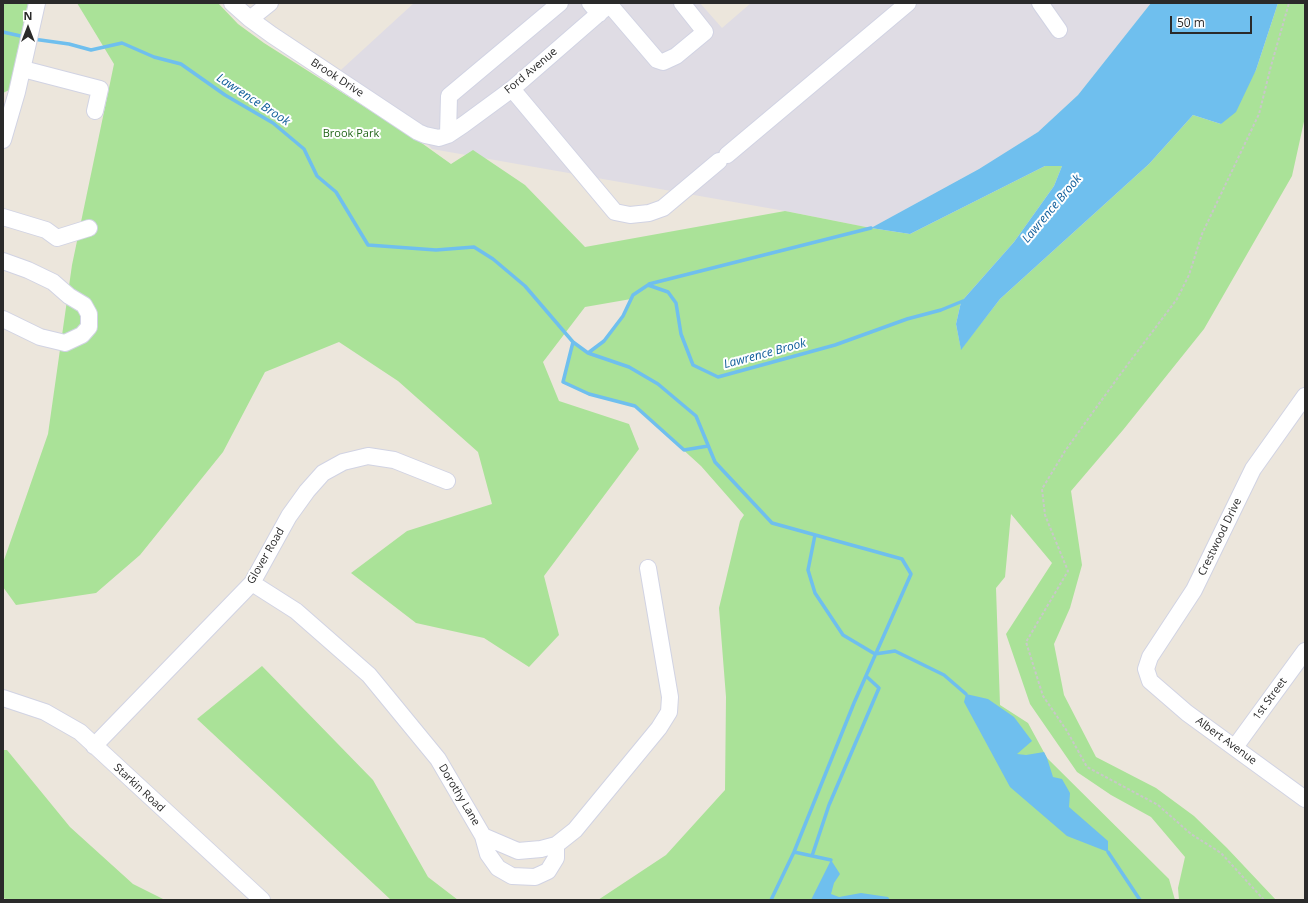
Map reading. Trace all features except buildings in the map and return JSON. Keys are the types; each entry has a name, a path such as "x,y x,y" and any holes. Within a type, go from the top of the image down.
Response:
{"street":[{"name":"Brook Drive","path":"232,3 250,19 272,35 418,132 439,138 448,135"},
{"path":"250,19 270,3"},
{"path":"448,135 449,96 560,3"},
{"path":"603,6 657,60 663,62 676,56 705,32 682,3"},
{"path":"512,88 615,212 630,215 649,214 663,208 908,3"},
{"path":"1040,3 1059,30"},
{"name":"Ford Avenue","path":"448,135 463,126 512,88 603,6"},
{"path":"3,140 24,63 36,8"},
{"path":"24,63 100,89 95,111"},
{"path":"3,217 46,230 57,238 89,228"},
{"path":"3,261 28,270 53,282 69,296 84,305 89,314 89,327 82,335 66,343 40,337 3,319"},
{"name":"Crestwood Drive","path":"1150,681 1146,669 1150,657 1194,590 1253,469 1305,396"},
{"name":"Glover Road","path":"94,746 252,583 289,516 307,491 323,473 343,462 368,456 394,460 447,481"},
{"name":"Dorothy Lane","path":"252,583 296,611 369,675 438,759 484,836 518,851 541,849 556,845 575,830 659,728 669,712 670,697 648,568"},
{"name":"1st Street","path":"1235,747 1305,651"},
{"name":"Albert Avenue","path":"1150,681 1187,713 1305,799"},
{"name":"Starkin Road","path":"3,698 45,712 80,732 262,900"},
{"path":"484,836 488,854 498,868 512,876 534,877 548,871 556,858 556,845"}],"path":[{"path":"1264,900 1221,853 1191,834 1158,805 1087,767 1067,731 1043,696 1026,642 1068,571 1045,516 1042,489 1065,451 1177,299 1189,275 1202,234 1259,114 1270,66 1289,3"}],"shaded area":[{"path":"414,3 700,3 722,28 751,3 1151,3 1078,95 1038,132 979,169 871,228 785,211 432,149 419,135 331,79"}],"green space":[{"path":"3,3 28,3 9,90 3,93"},
{"name":"Brook Park","path":"77,3 218,3 238,24 264,43 423,144 451,164 473,150 525,185 585,247 785,211 910,234 1045,166 1062,166 1054,186 1014,242 961,302 956,324 961,349 1000,299 1149,164 1193,115 1221,124 1256,70 1278,3 1305,3 1305,117 1292,176 1204,329 1123,430 1071,491 1082,565 1070,608 1054,644 1064,695 1096,757 1156,788 1194,816 1227,848 1276,900 1179,900 1178,888 1185,857 1151,817 1111,795 1077,772 1030,704 1006,634 1052,563 1011,514 1005,577 996,588 1000,705 1028,723 1047,758 1169,879 1175,900 598,900 666,855 725,790 726,697 719,608 740,521 744,515 701,466 635,406 589,394 563,382 573,342 588,352 604,341 623,317 631,299 585,307 543,362 559,401 629,424 639,449 544,576 559,635 529,667 484,638 416,623 351,573 407,531 492,504 478,452 398,381 339,342 265,372 223,452 140,555 96,593 16,605 3,587 3,563 48,434 72,265 114,64"},
{"path":"262,666 373,780 428,877 458,900 391,900 197,719"},
{"path":"3,750 7,750 70,827 133,884 165,900 9,900 3,898"}],"water":[{"path":"1151,3 1278,3 1256,70 1236,112 1221,124 1193,115 1149,164 1000,299 961,350 956,324 961,302 1014,242 1054,186 1062,166 1045,166 910,234 871,228 979,169 1038,132 1078,95"},
{"path":"966,694 988,699 1014,717 1032,741 1017,754 1026,755 1044,752 1053,777 1062,779 1070,793 1069,807 1108,841 1108,852 1067,836 1010,787 964,702"},
{"path":"831,860 840,874 834,883 831,894 839,897 861,893 888,897 890,900 811,900"}],"waterway":[{"name":"Lawrence Brook","path":"3,32 25,37"},
{"name":"Lawrence Brook","path":"33,39 69,44 91,50 122,43 154,57 181,64 225,95 273,123 304,149 317,176 336,192 368,245 436,250 474,247 493,259 525,286 573,342 588,353 604,341 623,316 633,295 648,285 668,292 676,303 681,334 693,365 718,377 835,345 907,319 941,310 963,301"},
{"path":"649,284 871,228"},
{"path":"573,342 563,382 589,394 635,406 684,450 708,446"},
{"path":"588,353 629,367 658,384 696,416 715,462 772,523 902,559 911,574 854,703 794,852 771,900"},
{"path":"815,535 808,570 815,593 843,635 875,654 895,651 944,675 966,694"},
{"path":"812,856 829,805 879,688 866,676"},
{"path":"794,852 831,860"},
{"path":"1108,852 1140,900"}]}
